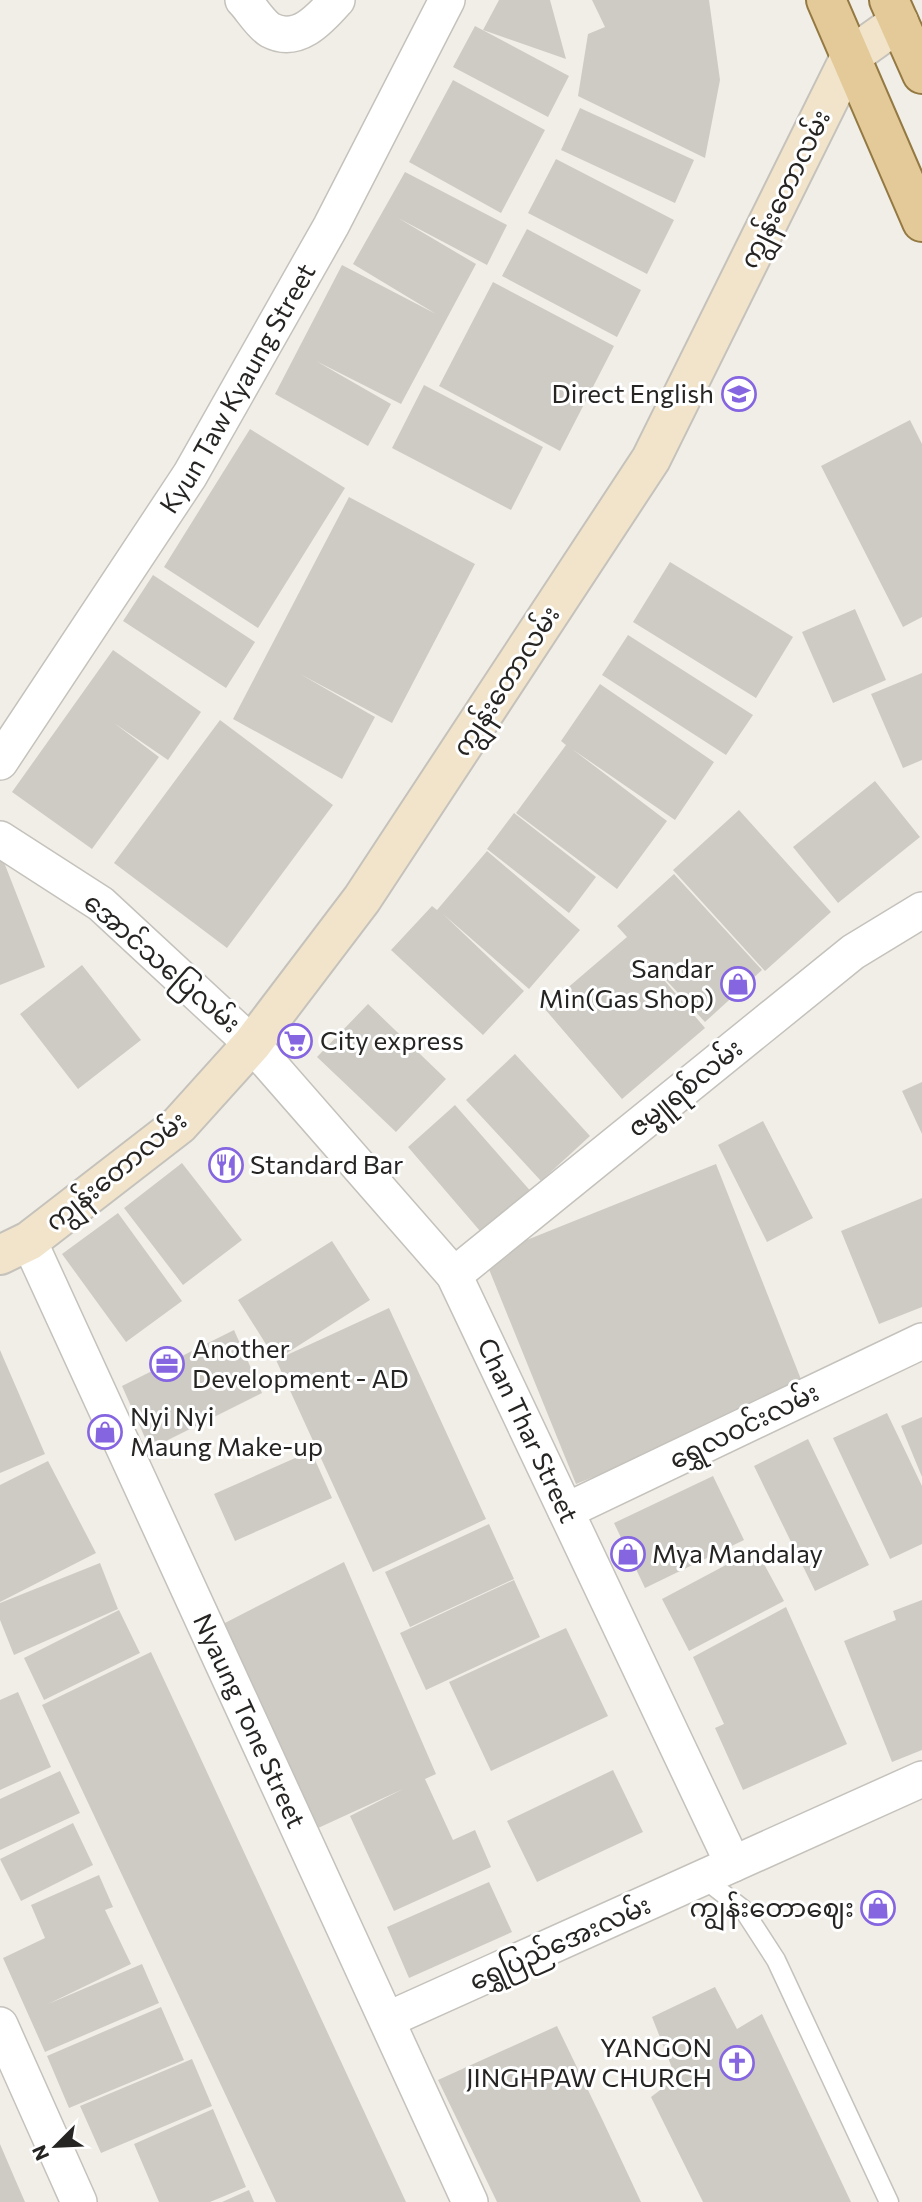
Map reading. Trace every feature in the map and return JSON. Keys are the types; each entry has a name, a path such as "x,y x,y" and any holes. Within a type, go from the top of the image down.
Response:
{"main road":[{"path":"825,0 921,216"},
{"path":"894,11 922,74"}],"street":[{"path":"243,0 270,30 293,34 313,26 337,0"},
{"name":"Kyun Taw Kyaung Street","path":"0,762 190,475 331,226 447,0"},
{"name":"ကျွန်းတောလမ်း","path":"15,1248 179,1125 252,1044 362,899 651,459 850,57 894,11"},
{"name":"အောင်သပြေလမ်း","path":"0,839 101,904 252,1044"},
{"name":"ဇမ္ဗူရစ်လမ်း","path":"454,1275 853,952 922,911"},
{"name":"Chan Thar Street","path":"252,1044 454,1275 566,1511 718,1871"},
{"name":"Nyaung Tone Street","path":"15,1248 389,2019 470,2202"},
{"name":"ရွှေလဝင်းလမ်း","path":"566,1511 922,1341"},
{"name":"ရွှေပြည်အေးလမ်း","path":"389,2019 922,1779"},
{"path":"0,2025 79,2202"}],"lane":[{"path":"718,1871 776,1960 889,2202"}],"building":[{"path":"499,0 550,0 566,59 483,30"},
{"path":"592,0 709,0 720,80 705,158 578,96 588,34 605,27"},
{"path":"475,26 569,76 548,117 453,67"},
{"path":"453,80 545,130 501,213 409,162"},
{"path":"580,108 694,160 675,203 561,150"},
{"path":"556,159 674,220 647,274 528,213"},
{"path":"405,172 507,225 487,265 398,218 476,264 401,404 316,361 391,404 368,446 275,394 342,265 436,314 353,264"},
{"path":"527,229 641,290 617,337 502,276"},
{"path":"493,282 614,346 560,451 439,386"},
{"path":"424,385 543,447 511,510 392,448"},
{"path":"910,420 922,444 922,617 903,627 821,466"},
{"path":"250,429 345,488 258,628 164,567"},
{"path":"349,497 475,564 392,723 300,674 375,717 342,779 233,719"},
{"path":"670,562 793,637 756,698 633,622"},
{"path":"153,575 255,642 226,688 123,621"},
{"path":"855,609 886,680 833,703 802,632"},
{"path":"628,635 753,715 726,755 602,675"},
{"path":"113,650 201,712 168,760 114,723 159,757 92,849 12,792"},
{"path":"922,673 922,760 903,768 871,694"},
{"path":"600,684 714,762 675,820 572,749 667,821 617,889 516,813 566,745 561,741"},
{"path":"220,720 333,805 227,948 114,863"},
{"path":"875,781 920,837 838,903 793,847"},
{"path":"739,810 831,912 765,971 673,870"},
{"path":"514,813 596,877 569,913 487,849"},
{"path":"487,851 580,930 529,989 443,914 524,991 483,1035 391,950 432,906 437,910"},
{"path":"0,852 45,967 0,985"},
{"path":"674,874 762,970 705,1022 641,953 705,1028 622,1099 544,1008 627,937 617,926"},
{"path":"82,965 141,1040 78,1089 20,1014"},
{"path":"368,1004 446,1079 396,1132 317,1057"},
{"path":"515,1054 590,1136 541,1181 466,1100"},
{"path":"922,1082 922,1134 902,1091"},
{"path":"455,1105 534,1195 486,1238 408,1147"},
{"path":"763,1121 813,1218 767,1242 718,1145"},
{"path":"182,1163 242,1240 183,1285 124,1208"},
{"path":"716,1164 806,1392 576,1484 484,1257"},
{"path":"922,1198 922,1307 879,1324 841,1231"},
{"path":"118,1213 182,1301 126,1342 62,1254"},
{"path":"332,1241 370,1300 276,1360 238,1300"},
{"path":"389,1308 486,1519 373,1572 276,1360"},
{"path":"234,1330 262,1393 150,1449 122,1386"},
{"path":"0,1350 45,1454 0,1473"},
{"path":"887,1413 922,1486 922,1544 890,1559 833,1438"},
{"path":"922,1417 922,1477 901,1426"},
{"path":"808,1439 869,1565 815,1591 754,1466"},
{"path":"311,1451 332,1498 235,1541 214,1494"},
{"path":"48,1461 96,1553 0,1602 0,1485"},
{"path":"713,1476 744,1540 645,1588 614,1523"},
{"path":"489,1524 514,1579 410,1627 385,1572"},
{"path":"756,1549 784,1601 689,1651 662,1599"},
{"path":"344,1562 436,1774 425,1779 453,1840 475,1830 491,1867 394,1911 350,1816 403,1789 316,1829 221,1625"},
{"path":"100,1563 118,1609 14,1655 0,1620 0,1603"},
{"path":"514,1580 540,1637 426,1690 400,1633"},
{"path":"922,1600 922,1750 892,1762 844,1641 896,1620 893,1611"},
{"path":"786,1607 847,1744 743,1790 715,1728 724,1724 693,1657"},
{"path":"119,1610 140,1653 44,1700 24,1658"},
{"path":"566,1628 608,1716 491,1771 449,1682"},
{"path":"151,1652 406,2202 276,2202 42,1705"},
{"path":"18,1692 51,1767 0,1790 0,1700"},
{"path":"613,1770 643,1832 537,1882 507,1821"},
{"path":"60,1771 80,1813 0,1850 0,1799"},
{"path":"73,1823 93,1865 21,1901 0,1859"},
{"path":"99,1875 113,1907 105,1910 131,1964 48,2004 142,1964 159,2003 45,2052 3,1958 45,1938 31,1905"},
{"path":"489,1882 512,1932 409,1978 387,1927"},
{"path":"715,1987 737,2029 762,2014 851,2202 703,2202 651,2097 676,2078 652,2017"},
{"path":"161,2007 184,2060 69,2108 47,2056"},
{"path":"557,2026 641,2202 497,2202 438,2080"},
{"path":"192,2059 212,2106 101,2153 80,2106"},
{"path":"213,2109 246,2187 210,2202 159,2202 134,2144"},
{"path":"0,2144 15,2179 25,2202 0,2202"},
{"path":"249,2190 254,2202 222,2202"}],"place":[{"name":"Direct English","path":"739,394"},
{"name":"Sandar Min(Gas Shop)","path":"738,984"},
{"name":"City express","path":"295,1041"},
{"name":"Standard Bar","path":"226,1165"},
{"name":"Another Development - AD","path":"167,1364"},
{"name":"Nyi Nyi Maung Make-up","path":"105,1432"},
{"name":"Mya Mandalay","path":"628,1554"},
{"name":"ကျွန်းတောဈေး","path":"878,1908"},
{"name":"YANGON JINGHPAW CHURCH","path":"737,2063"}]}
